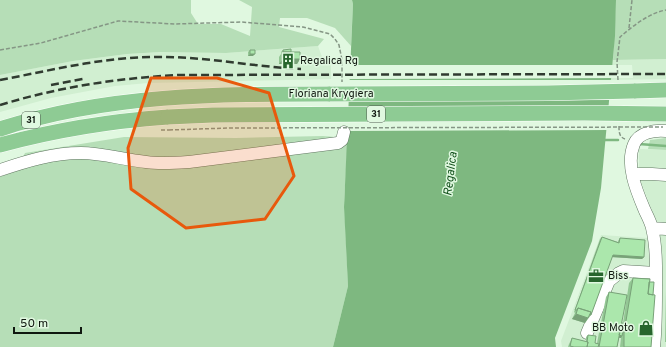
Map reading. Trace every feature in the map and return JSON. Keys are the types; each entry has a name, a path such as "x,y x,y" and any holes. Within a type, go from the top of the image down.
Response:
{"main road":[{"name":"Floriana Krygiera","path":"0,129 52,115 82,109 151,98 216,94 548,93 666,90"},
{"name":"Floriana Krygiera","path":"0,145 86,126 140,119 168,124 221,115 576,113 666,114"}],"lane":[{"path":"0,170 39,157 81,153 152,163 189,162 338,143 342,140 344,128"},
{"path":"654,347 656,330 656,273 652,228 640,199 633,174 632,149 637,139 649,132 666,131"},
{"path":"633,174 666,176"},
{"path":"652,228 666,229"},
{"path":"587,333 609,281 623,271 656,273"}],"path":[{"path":"629,29 632,0"},
{"path":"620,37 635,24 666,10"},
{"path":"0,50 40,43 118,21 175,24 241,22 303,27 330,34 336,39 339,45 342,60 342,84"},
{"path":"168,124 229,128 666,127"}],"highlighted area":[{"path":"151,78 217,78 269,93 294,176 265,219 186,228 131,189 128,148"}],"shaded area":[{"path":"0,0 191,0 191,13 198,24 221,24 250,36 252,7 239,0 352,0 351,46 335,28 307,18 280,18 279,27 324,39 318,46 226,53 160,52 127,54 73,61 0,75"},
{"path":"616,0 666,0 666,59 613,60"},
{"path":"318,46 325,65 331,65 331,79 148,83 115,86 51,98 0,112 0,75 73,61 127,54 160,52 226,53"},
{"path":"666,59 666,79 611,80 611,78 633,78 632,65 612,65 613,60"},
{"path":"323,136 348,138 344,201 348,286 333,347 0,347 0,177 16,171 25,153 124,137 236,138"},
{"path":"666,138 666,150 648,149 650,140"},
{"path":"639,149 666,150 666,347 562,347 561,341 601,235 648,238 657,223 639,177"}],"water":[{"name":"Regalica","path":"352,0 616,0 615,36 601,188 592,241 555,338 556,347 333,347 348,286 344,207"}],"pier":[{"path":"349,65 614,65 613,78 348,79"},
{"path":"349,80 613,80 611,100 347,101"},
{"path":"610,106 608,130 346,131 347,107"}],"building":[{"path":"291,49 291,52 283,52 283,50"},
{"path":"250,50 255,50 255,54 250,54"},
{"path":"283,52 300,52 300,59 283,59"},
{"path":"304,58 309,58 309,62 304,61"},
{"path":"602,237 619,243 620,238 645,240 644,257 613,255 590,315 591,312 578,308 575,310"},
{"path":"633,278 650,279 648,294 655,295 651,347 624,347 624,333"},
{"path":"649,282 654,282 653,295 648,294"},
{"path":"609,292 627,295 617,347 599,347"},
{"path":"578,308 591,312 588,318 576,314"},
{"path":"622,323 625,323 622,336 619,335"},
{"path":"588,335 596,336 595,343 599,344 598,347 587,347"},
{"path":"572,338 588,342 587,347 570,346"}],"waterway":[{"path":"603,140 618,140"},
{"path":"639,144 666,146"}],"railway":[{"path":"0,80 80,64 141,57 180,57 301,69"},
{"path":"0,105 66,88 156,76 666,74"},
{"path":"51,85 83,79"}],"place":[{"name":"Regalica Rg","path":"288,61"},
{"name":"Biss","path":"596,276"},
{"name":"BB Moto","path":"646,328"}]}
